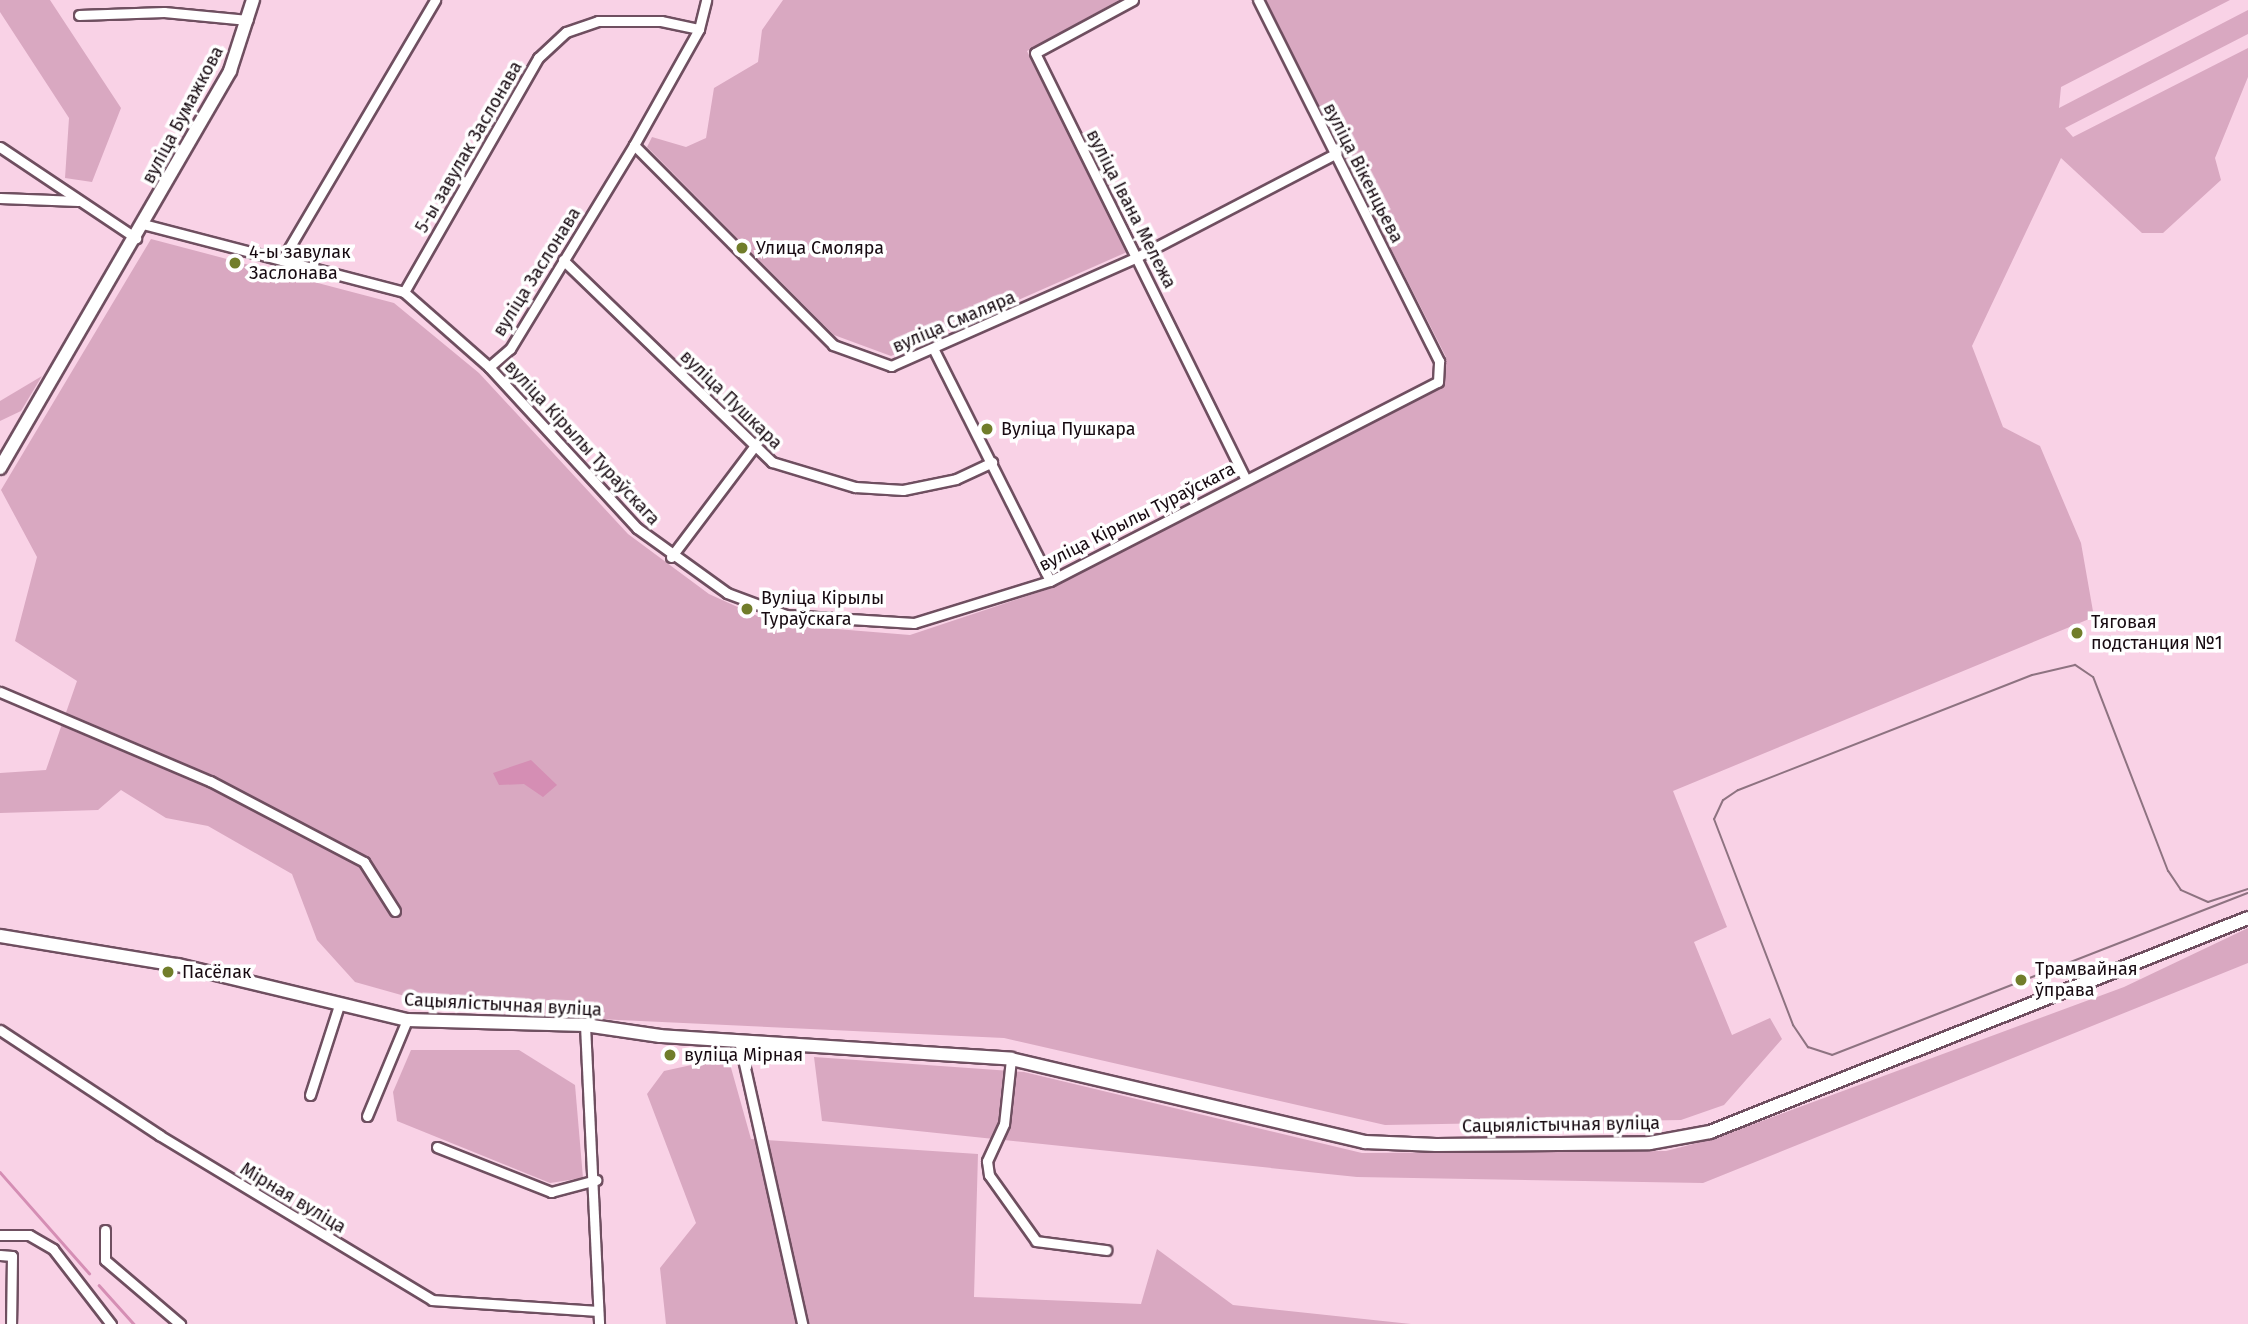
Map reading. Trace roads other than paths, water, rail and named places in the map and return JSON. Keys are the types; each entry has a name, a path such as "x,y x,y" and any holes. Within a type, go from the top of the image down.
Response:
{"main road":[{"name":"вуліца Бумажкова","path":"0,468 136,238 230,71 253,0"},
{"name":"Сацыялістычная вуліца","path":"0,936 178,965 407,1020 585,1025 739,1041 1011,1059 1365,1142 1650,1143 1710,1132 2248,918"}],"street":[{"path":"282,260 435,0"},
{"name":"вуліца Заслонава","path":"489,367 510,349 634,145 699,29 706,0"},
{"name":"вуліца Івана Мележа","path":"1133,0 1035,53 1246,479"},
{"name":"вуліца Вікенцьева","path":"1258,0 1439,361"},
{"path":"79,15 164,12 248,20"},
{"name":"5-ы завулак Заслонава","path":"404,292 538,58 566,32 598,21 661,21 699,29"},
{"name":"вуліца Смаляра","path":"634,145 833,345 891,366 935,352 1137,257 1337,153"},
{"path":"0,147 136,238"},
{"path":"0,198 80,201"},
{"path":"144,224 404,292 489,367"},
{"name":"вуліца Пушкара","path":"563,260 772,462 855,487 903,490 956,479 992,462"},
{"path":"935,352 1050,582"},
{"name":"вуліца Кірылы Тураўскага","path":"489,367 670,557 727,593 774,611 850,623 914,623 1050,582 1438,382 1439,361"},
{"path":"670,557 754,447"},
{"path":"0,692 210,781 364,862 396,911"},
{"path":"310,1095 339,1005"},
{"path":"367,1116 407,1020"},
{"path":"585,1025 596,1180 599,1324"},
{"name":"Мірная вуліца","path":"0,1030 159,1135 432,1300 598,1311"},
{"path":"739,1041 802,1324"},
{"path":"1011,1059 1004,1124 987,1161 989,1175 1036,1241 1106,1250"},
{"path":"438,1147 551,1192 596,1180"},
{"path":"105,1230 104,1260 180,1324"},
{"path":"0,1235 29,1235 53,1249 111,1324"},
{"path":"0,1255 12,1256 11,1324"}],"waterway":[{"path":"0,1172 89,1273"},
{"path":"99,1285 134,1324"}],"tram line":[{"path":"2248,889 2208,902 2181,890 2168,871 2093,677 2075,665 2032,675 1738,790 1723,800 1714,819 1793,1025 1808,1047 1832,1055 2248,893"}],"place":[{"name":"Улица Смоляра","path":"742,248"},
{"name":"4-ы завулак Заслонава","path":"235,263"},
{"name":"Вуліца Пушкара","path":"987,429"},
{"name":"Вуліца Кірылы Тураўскага","path":"747,609"},
{"name":"Тяговая подстанция №1","path":"2077,633"},
{"name":"Пасёлак","path":"168,972"},
{"name":"Трамвайная ўправа","path":"2021,980"},
{"name":"вуліца Мірная","path":"670,1055"}]}
